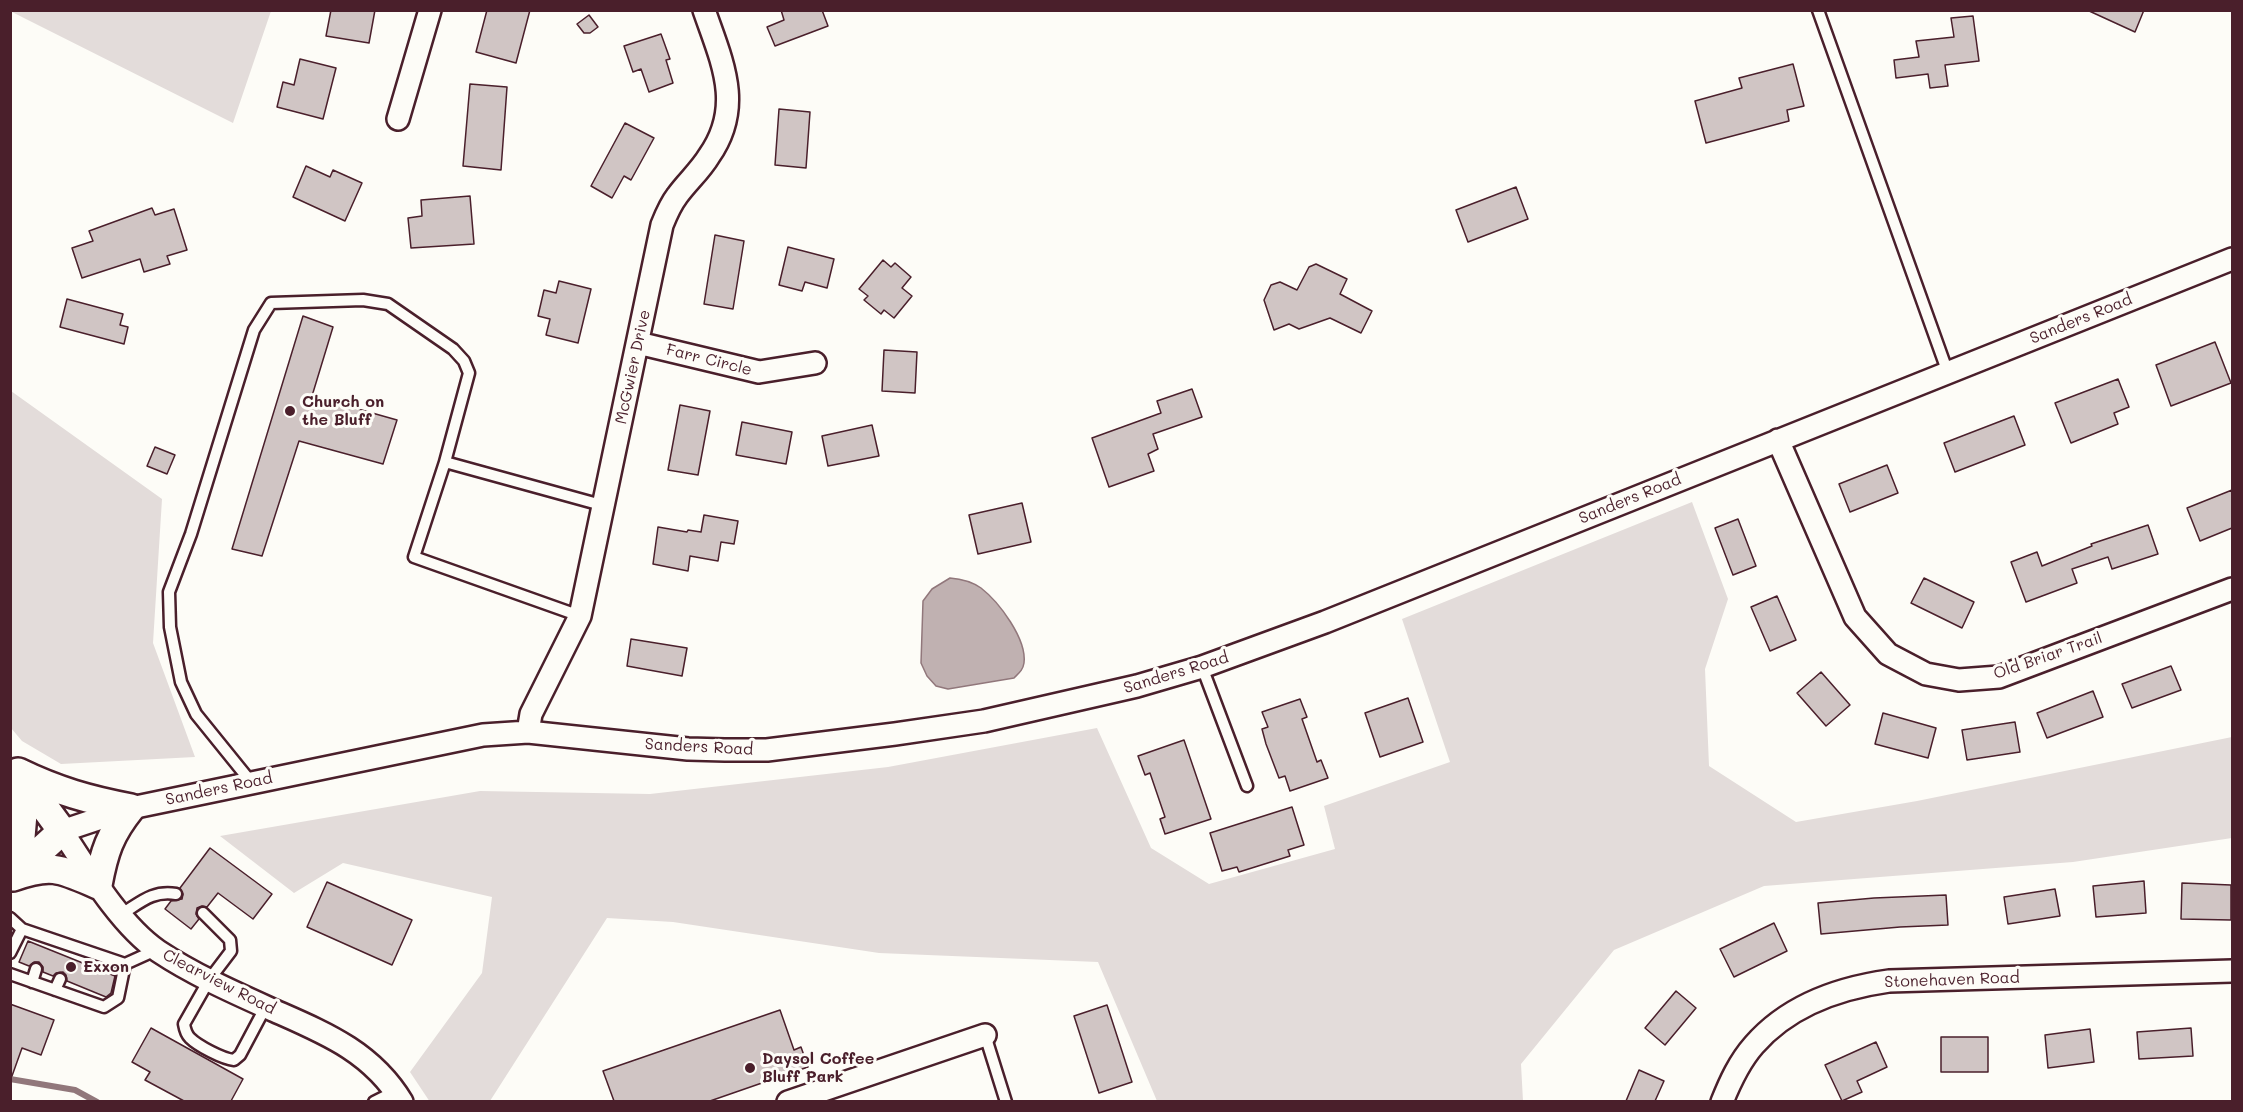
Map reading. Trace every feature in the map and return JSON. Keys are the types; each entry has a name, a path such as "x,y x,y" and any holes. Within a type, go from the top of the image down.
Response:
{"street":[{"path":"398,119 430,10"},
{"name":"McGwier Drive","path":"528,732 531,714 580,616 662,225 676,197 709,157 721,137 726,118 729,96 726,74 704,10"},
{"name":"Sanders Road","path":"62,831 131,808 483,735 528,732 688,749 767,750 984,721 1119,691 1202,667 1325,622 2232,259"},
{"name":"Farr Circle","path":"638,343 759,372 815,363"},
{"name":"Old Briar Trail","path":"1778,440 1855,617 1888,654 1926,674 1959,680 1999,676 2232,589"},
{"path":"12,878 36,869 64,870 98,885 105,851 119,822 131,808 51,788 14,768"},
{"path":"12,878 62,831 14,768"},
{"path":"12,878 21,837 24,802 14,768"},
{"name":"Clearview Road","path":"62,831 120,915 156,950 209,980 341,1042 365,1058 399,1096"},
{"name":"Stonehaven Road","path":"1722,1101 1734,1073 1754,1045 1767,1033 1799,1009 1848,989 1889,981 2232,971"},
{"path":"788,1101 986,1035"}],"lane":[{"path":"1818,10 1948,373"},
{"path":"251,782 196,714 181,682 170,627 170,592 191,534 254,330 271,303 363,300 388,304 453,349 464,361 469,373 445,462 414,557 580,616"},
{"path":"445,462 604,506"},
{"path":"1202,667 1246,786"},
{"path":"120,915 154,894 165,892 176,894"},
{"path":"203,913 230,940 231,951 209,980 184,1024 185,1032 190,1039 226,1059 234,1060 240,1055 266,1006"},
{"path":"10,918 22,929 47,943 71,952 98,955 125,964 156,950"},
{"path":"10,953 22,929"},
{"path":"93,967 98,955"},
{"path":"10,974 55,990 81,993 104,1007 118,998 125,964"},
{"path":"32,982 36,969"},
{"path":"55,990 60,978"},
{"path":"986,1035 1006,1101"},
{"path":"374,1101 399,1096"}],"shaded area":[{"path":"11,10 271,11 233,123"},
{"path":"11,391 162,499 153,643 195,757 61,764 22,741 11,728"},
{"path":"1692,502 1728,599 1705,669 1709,766 1796,822 1917,801 2232,737 2232,838 2073,862 1764,886 1614,950 1521,1064 1523,1101 1157,1101 1098,962 879,953 673,922 607,918 490,1101 430,1102 410,1072 482,973 492,897 343,863 294,893 220,836 480,791 650,794 888,767 1097,728 1151,848 1209,884 1335,849 1324,806 1450,762 1402,619"},
{"path":"950,578 966,581 981,588 996,602 1010,622 1024,653 1023,668 1014,678 948,689 936,686 927,676 921,663 923,601 932,589"}],"building":[{"path":"331,10 375,10 369,43 326,36"},
{"path":"487,10 530,10 516,63 476,52"},
{"path":"781,10 822,10 828,26 775,46 767,27 784,20"},
{"path":"2087,10 2144,10 2135,32"},
{"path":"589,15 598,27 590,33 584,33 577,24"},
{"path":"1973,16 1979,61 1945,65 1948,86 1930,88 1928,74 1896,78 1894,60 1919,57 1916,41 1954,37 1951,18"},
{"path":"661,34 670,59 666,60 673,83 649,92 641,69 633,72 624,46"},
{"path":"300,59 336,68 323,119 277,107 283,82 294,85"},
{"path":"1793,64 1804,106 1787,110 1789,121 1706,143 1695,101 1742,88 1739,78"},
{"path":"470,84 507,87 501,170 463,166"},
{"path":"779,109 810,112 806,168 775,165"},
{"path":"625,123 654,138 631,180 624,176 612,198 591,186"},
{"path":"306,166 330,177 333,170 362,183 345,221 293,197"},
{"path":"1516,187 1528,219 1468,242 1456,210"},
{"path":"470,196 474,244 411,248 408,218 422,216 421,200"},
{"path":"152,208 155,215 174,209 187,250 167,256 170,264 144,272 140,259 82,278 72,248 93,241 89,231"},
{"path":"715,235 744,241 733,309 704,304"},
{"path":"788,247 834,259 827,288 805,282 802,291 779,285"},
{"path":"883,260 891,267 895,263 911,277 902,288 912,296 894,318 884,310 881,314 864,300 868,296 859,289"},
{"path":"1316,264 1347,279 1340,294 1372,311 1361,333 1330,318 1299,329 1289,324 1274,330 1264,300 1271,285 1280,282 1297,290 1309,267"},
{"path":"559,281 591,289 578,343 546,335 550,319 538,316 544,290 556,293"},
{"path":"67,299 123,314 120,325 128,327 124,344 60,327"},
{"path":"303,316 333,327 312,396 397,420 383,464 299,441 262,556 232,549"},
{"path":"2215,342 2231,383 2171,406 2156,365"},
{"path":"884,350 917,352 915,393 882,391"},
{"path":"2118,379 2129,407 2114,413 2118,424 2071,443 2055,403"},
{"path":"1192,389 1202,417 1153,434 1158,449 1148,454 1154,471 1109,487 1092,438 1161,413 1157,401"},
{"path":"680,405 710,411 698,475 668,470"},
{"path":"2014,416 2025,445 1955,472 1944,443"},
{"path":"742,422 792,432 786,464 736,455"},
{"path":"872,425 879,456 828,466 822,436"},
{"path":"155,447 175,455 167,474 147,466"},
{"path":"1887,465 1898,493 1850,512 1839,484"},
{"path":"2232,490 2232,528 2200,541 2187,508"},
{"path":"1022,503 1031,542 978,554 969,515"},
{"path":"704,515 738,521 734,544 721,542 718,561 690,556 688,571 653,564 658,527 701,532"},
{"path":"1738,519 1756,566 1733,575 1715,528"},
{"path":"2148,525 2158,554 2112,569 2108,557 2072,569 2077,583 2026,602 2011,562 2037,552 2042,566 2092,546 2091,544"},
{"path":"1924,578 1974,602 1962,628 1911,603"},
{"path":"1777,596 1796,640 1770,651 1751,607"},
{"path":"631,639 687,648 682,676 627,666"},
{"path":"2171,666 2181,690 2132,708 2122,684"},
{"path":"1821,672 1850,705 1826,726 1797,693"},
{"path":"2093,691 2103,717 2047,738 2037,713"},
{"path":"1408,698 1423,742 1380,757 1365,713"},
{"path":"1300,699 1307,717 1302,719 1317,762 1321,760 1328,778 1290,791 1285,776 1279,778 1266,744 1262,729 1268,727 1262,712"},
{"path":"1883,713 1936,728 1928,758 1875,744"},
{"path":"2015,722 2020,752 1967,760 1962,730"},
{"path":"1184,740 1211,819 1165,834 1160,819 1165,817 1150,773 1145,775 1138,756"},
{"path":"1292,807 1304,845 1288,850 1290,856 1239,872 1237,867 1222,871 1210,833"},
{"path":"210,848 272,894 253,919 218,893 207,907 197,908 196,914 199,919 191,929 165,909 171,901 182,899 183,894 180,888"},
{"path":"2144,881 2146,913 2096,917 2093,886"},
{"path":"327,882 412,920 392,965 307,927"},
{"path":"2182,883 2231,885 2231,920 2181,919"},
{"path":"2055,889 2060,916 2008,924 2004,897"},
{"path":"1946,895 1948,925 1821,934 1818,903"},
{"path":"1774,923 1787,951 1734,977 1720,949"},
{"path":"28,941 115,976 111,993 106,997 67,981 63,972 53,976 43,972 43,967 39,962 34,962 29,966 19,962"},
{"path":"1676,991 1696,1008 1665,1045 1645,1028"},
{"path":"10,1004 54,1020 41,1055 22,1048 12,1076 10,1075"},
{"path":"1107,1005 1132,1082 1099,1093 1074,1016"},
{"path":"780,1010 794,1050 801,1047 808,1067 710,1101 614,1101 603,1071"},
{"path":"151,1028 243,1079 231,1101 184,1101 145,1080 150,1072 132,1062"},
{"path":"2191,1028 2193,1056 2139,1059 2137,1032"},
{"path":"2090,1029 2094,1062 2048,1068 2045,1035"},
{"path":"1941,1037 1988,1037 1988,1072 1941,1072"},
{"path":"1876,1042 1887,1067 1857,1081 1862,1092 1842,1101 1825,1065"},
{"path":"1639,1070 1664,1081 1655,1101 1626,1101"}],"waterway":[{"path":"10,1079 75,1090 97,1102"}],"place":[{"name":"Church on the Bluff","path":"290,411"},
{"name":"Exxon","path":"71,967"},
{"name":"Daysol Coffee Bluff Park","path":"750,1068"}]}
